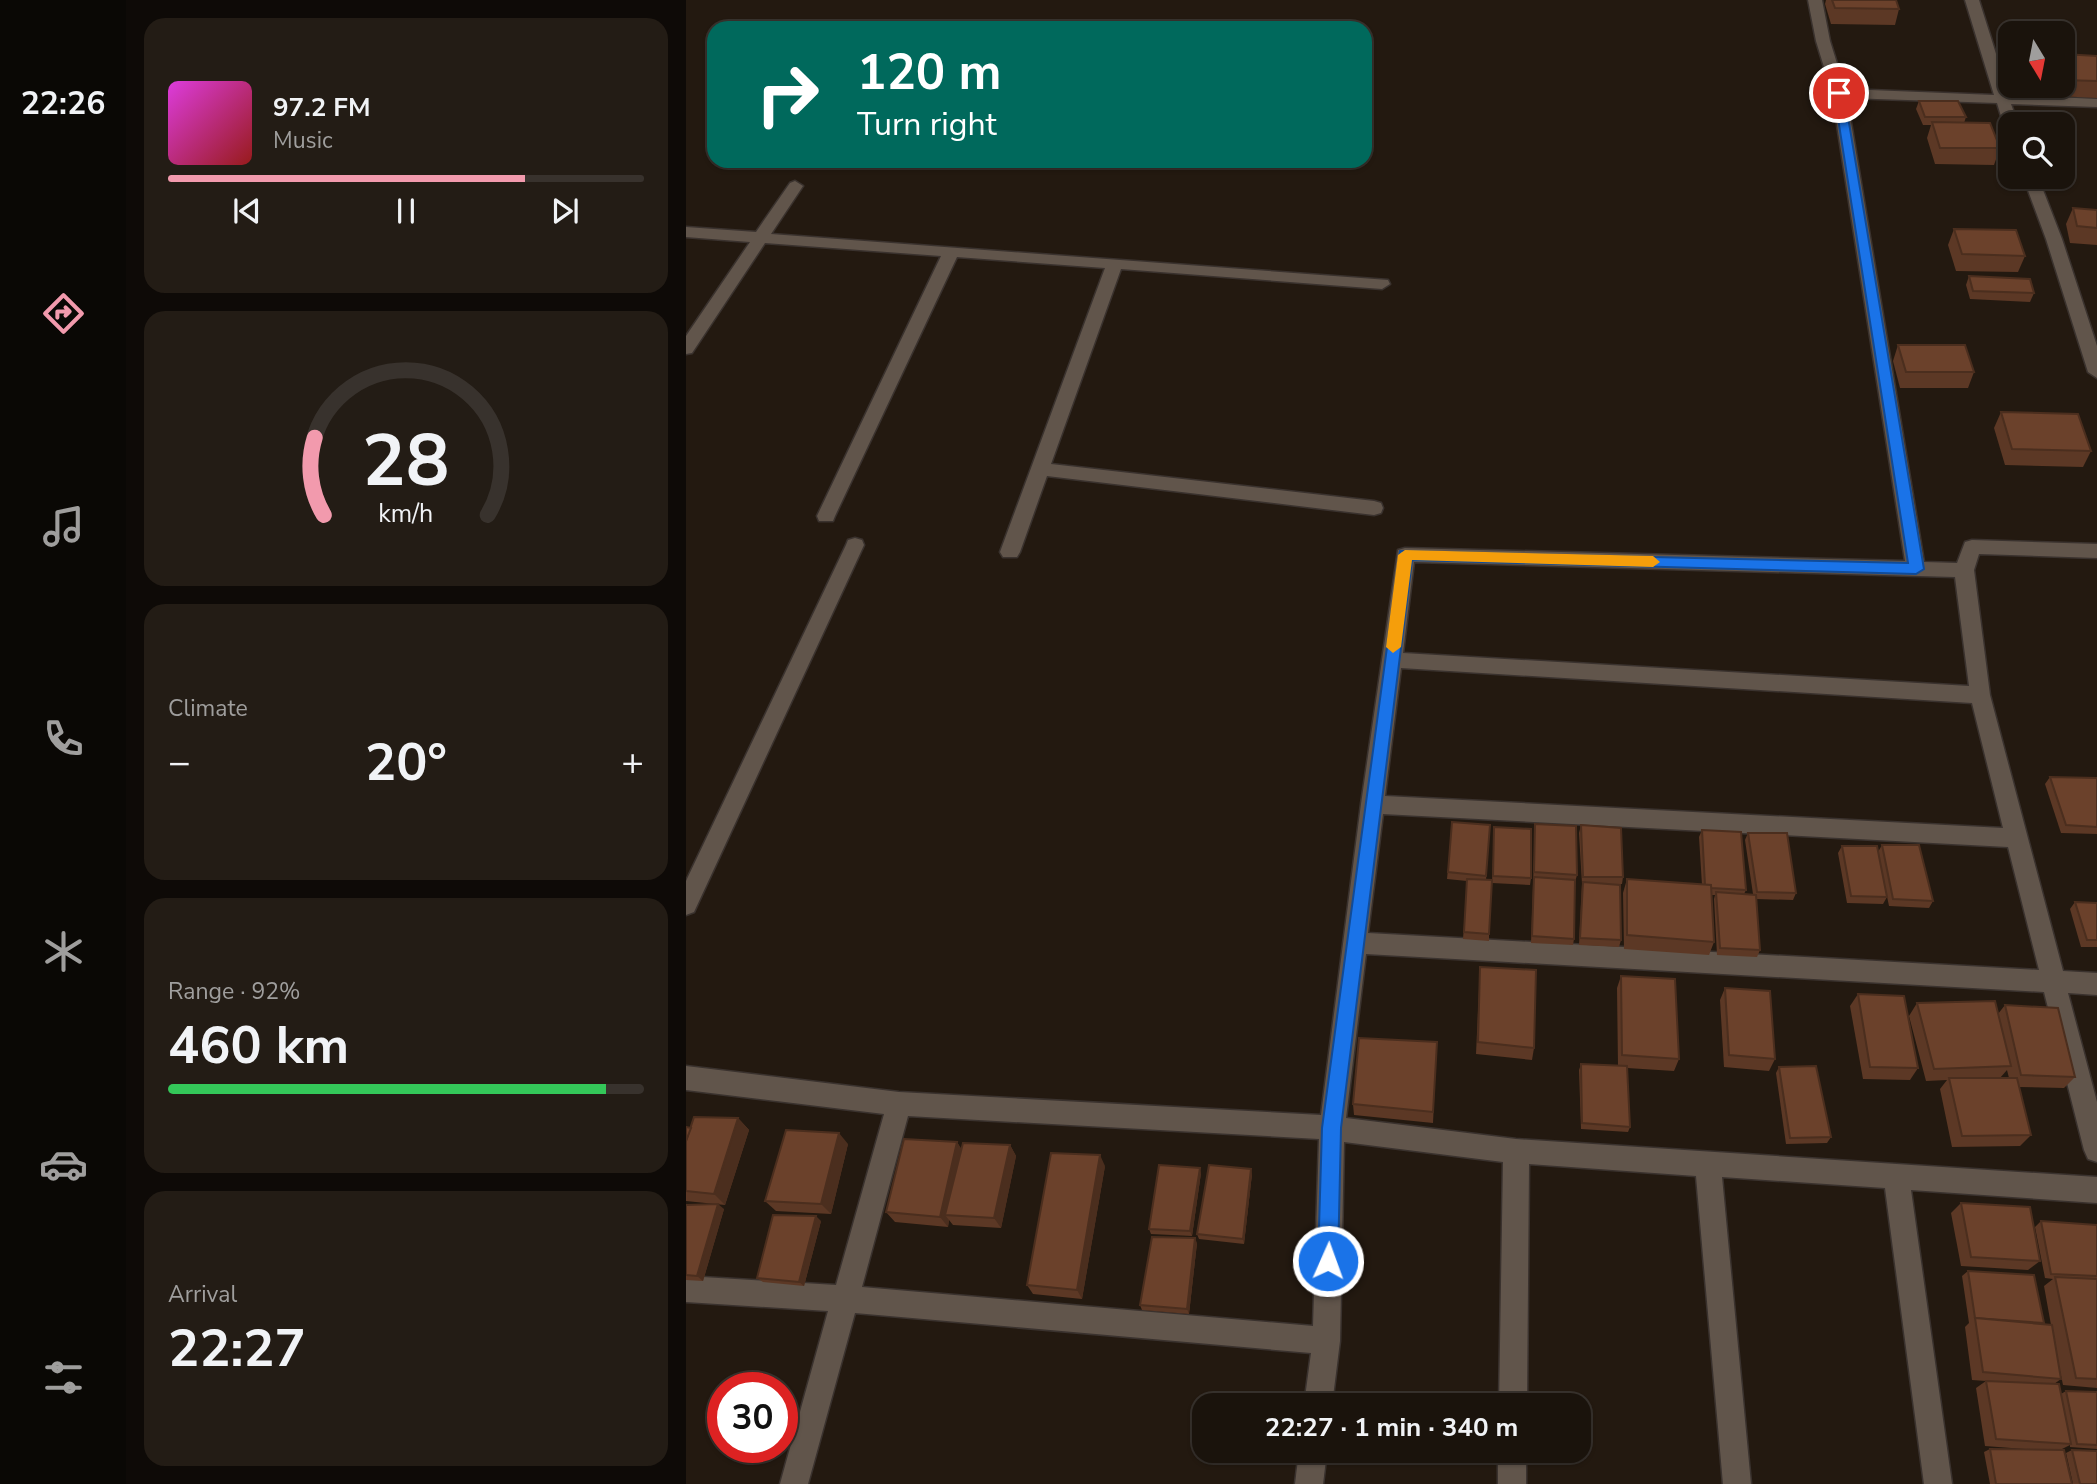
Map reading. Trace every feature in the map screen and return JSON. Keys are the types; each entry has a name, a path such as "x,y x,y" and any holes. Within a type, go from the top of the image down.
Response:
{"street":[{"path":"1815,0 1823,41 1839,93 1916,569"},
{"path":"1972,0 2006,112"},
{"path":"1839,93 2097,103"},
{"path":"686,349 695,322 761,237 795,186"},
{"path":"2035,189 2054,239 2097,372"},
{"path":"686,232 1382,284"},
{"path":"825,516 951,252"},
{"path":"1010,552 1115,264"},
{"path":"1040,469 1374,508"},
{"path":"686,905 855,545"},
{"path":"2097,551 1972,547 1964,570 1980,695 2097,1150"},
{"path":"1320,1393 1326,1341 1332,1128 1405,555 1964,570"},
{"path":"1392,660 1980,695"},
{"path":"1372,804 2017,838"},
{"path":"1354,943 2097,984"},
{"path":"686,1078 898,1104 1332,1128 1516,1151 2097,1190"},
{"path":"794,1484 898,1104"},
{"path":"1513,1393 1516,1151"},
{"path":"1708,1164 1737,1484"},
{"path":"1896,1177 1938,1484"},
{"path":"686,1289 846,1299 1326,1341"},
{"path":"1309,1484 1312,1463"},
{"path":"1512,1463 1512,1484"}],"building":[{"path":"1832,0 1896,0 1899,9 1835,8"},
{"path":"2076,55 2097,56 2097,81 2076,80"},
{"path":"1919,101 1958,101 1966,117 1925,117"},
{"path":"1932,122 1990,123 1998,143 1998,148 1940,148"},
{"path":"2073,208 2097,210 2097,228 2077,226"},
{"path":"1954,229 2016,230 2025,256 1962,254"},
{"path":"1969,276 2030,279 2034,293 1973,291"},
{"path":"1898,345 1965,345 1974,372 1906,372"},
{"path":"2001,412 2078,414 2091,451 2012,449"},
{"path":"2050,777 2097,778 2097,827 2066,825"},
{"path":"1452,822 1490,825 1486,876 1448,872"},
{"path":"1535,824 1576,826 1577,875 1534,872"},
{"path":"1581,825 1621,828 1623,877 1583,877"},
{"path":"1494,827 1531,829 1531,878 1493,876"},
{"path":"1702,830 1741,832 1746,890 1711,888 1711,885 1705,885"},
{"path":"1748,833 1787,833 1796,893 1757,892"},
{"path":"1882,845 1919,845 1933,901 1893,899"},
{"path":"1842,846 1877,846 1887,897 1851,896"},
{"path":"1534,877 1575,880 1574,939 1532,936"},
{"path":"1467,879 1492,880 1489,934 1464,932"},
{"path":"1627,879 1711,885 1714,942 1627,935"},
{"path":"1583,882 1620,885 1621,940 1580,938"},
{"path":"1716,892 1756,895 1760,950 1720,948"},
{"path":"2075,902 2097,903 2097,940 2087,940"},
{"path":"1480,967 1536,970 1534,1048 1478,1042"},
{"path":"1621,976 1675,979 1679,1059 1622,1055"},
{"path":"1725,988 1770,991 1775,1059 1729,1055"},
{"path":"1858,994 1904,996 1918,1068 1870,1067"},
{"path":"1995,1001 2011,1066 1934,1069 1917,1003"},
{"path":"2005,1005 2058,1008 2075,1077 2021,1075"},
{"path":"1359,1038 1437,1042 1433,1112 1353,1104"},
{"path":"1581,1064 1627,1066 1630,1127 1582,1123"},
{"path":"1816,1066 1831,1137 1790,1138 1779,1067"},
{"path":"1949,1078 2017,1078 2031,1135 1962,1136"},
{"path":"694,1117 738,1118 714,1194 686,1191 686,1141"},
{"path":"686,1127 691,1128 686,1141"},
{"path":"786,1130 839,1133 821,1204 765,1201"},
{"path":"904,1139 957,1142 940,1217 886,1212"},
{"path":"963,1143 1010,1145 994,1218 945,1215"},
{"path":"1051,1153 1100,1155 1077,1290 1027,1285"},
{"path":"1159,1165 1200,1168 1190,1231 1149,1229"},
{"path":"1209,1165 1251,1169 1243,1239 1197,1234"},
{"path":"1961,1203 2030,1207 2040,1261 1971,1257"},
{"path":"718,1204 697,1276 686,1275 686,1205"},
{"path":"773,1215 816,1216 799,1282 757,1278"},
{"path":"2041,1221 2097,1225 2097,1276 2051,1274"},
{"path":"1152,1237 1195,1238 1187,1309 1140,1305"},
{"path":"1968,1271 2034,1275 2044,1323 1975,1318"},
{"path":"2055,1277 2097,1279 2097,1379 2076,1378"},
{"path":"1975,1318 2052,1325 2061,1379 1983,1372"},
{"path":"1986,1381 2059,1384 2071,1444 1996,1439"},
{"path":"2066,1391 2097,1392 2097,1445 2077,1444"},
{"path":"1990,1449 2064,1450 2072,1484 1996,1484"},
{"path":"2072,1450 2097,1451 2097,1484 2080,1484"}],"slow traffic":[{"path":"1393,647 1405,555 1653,562"}],"route":[{"path":"1328,1261 1332,1128 1405,555 1916,569 1839,93"}]}
